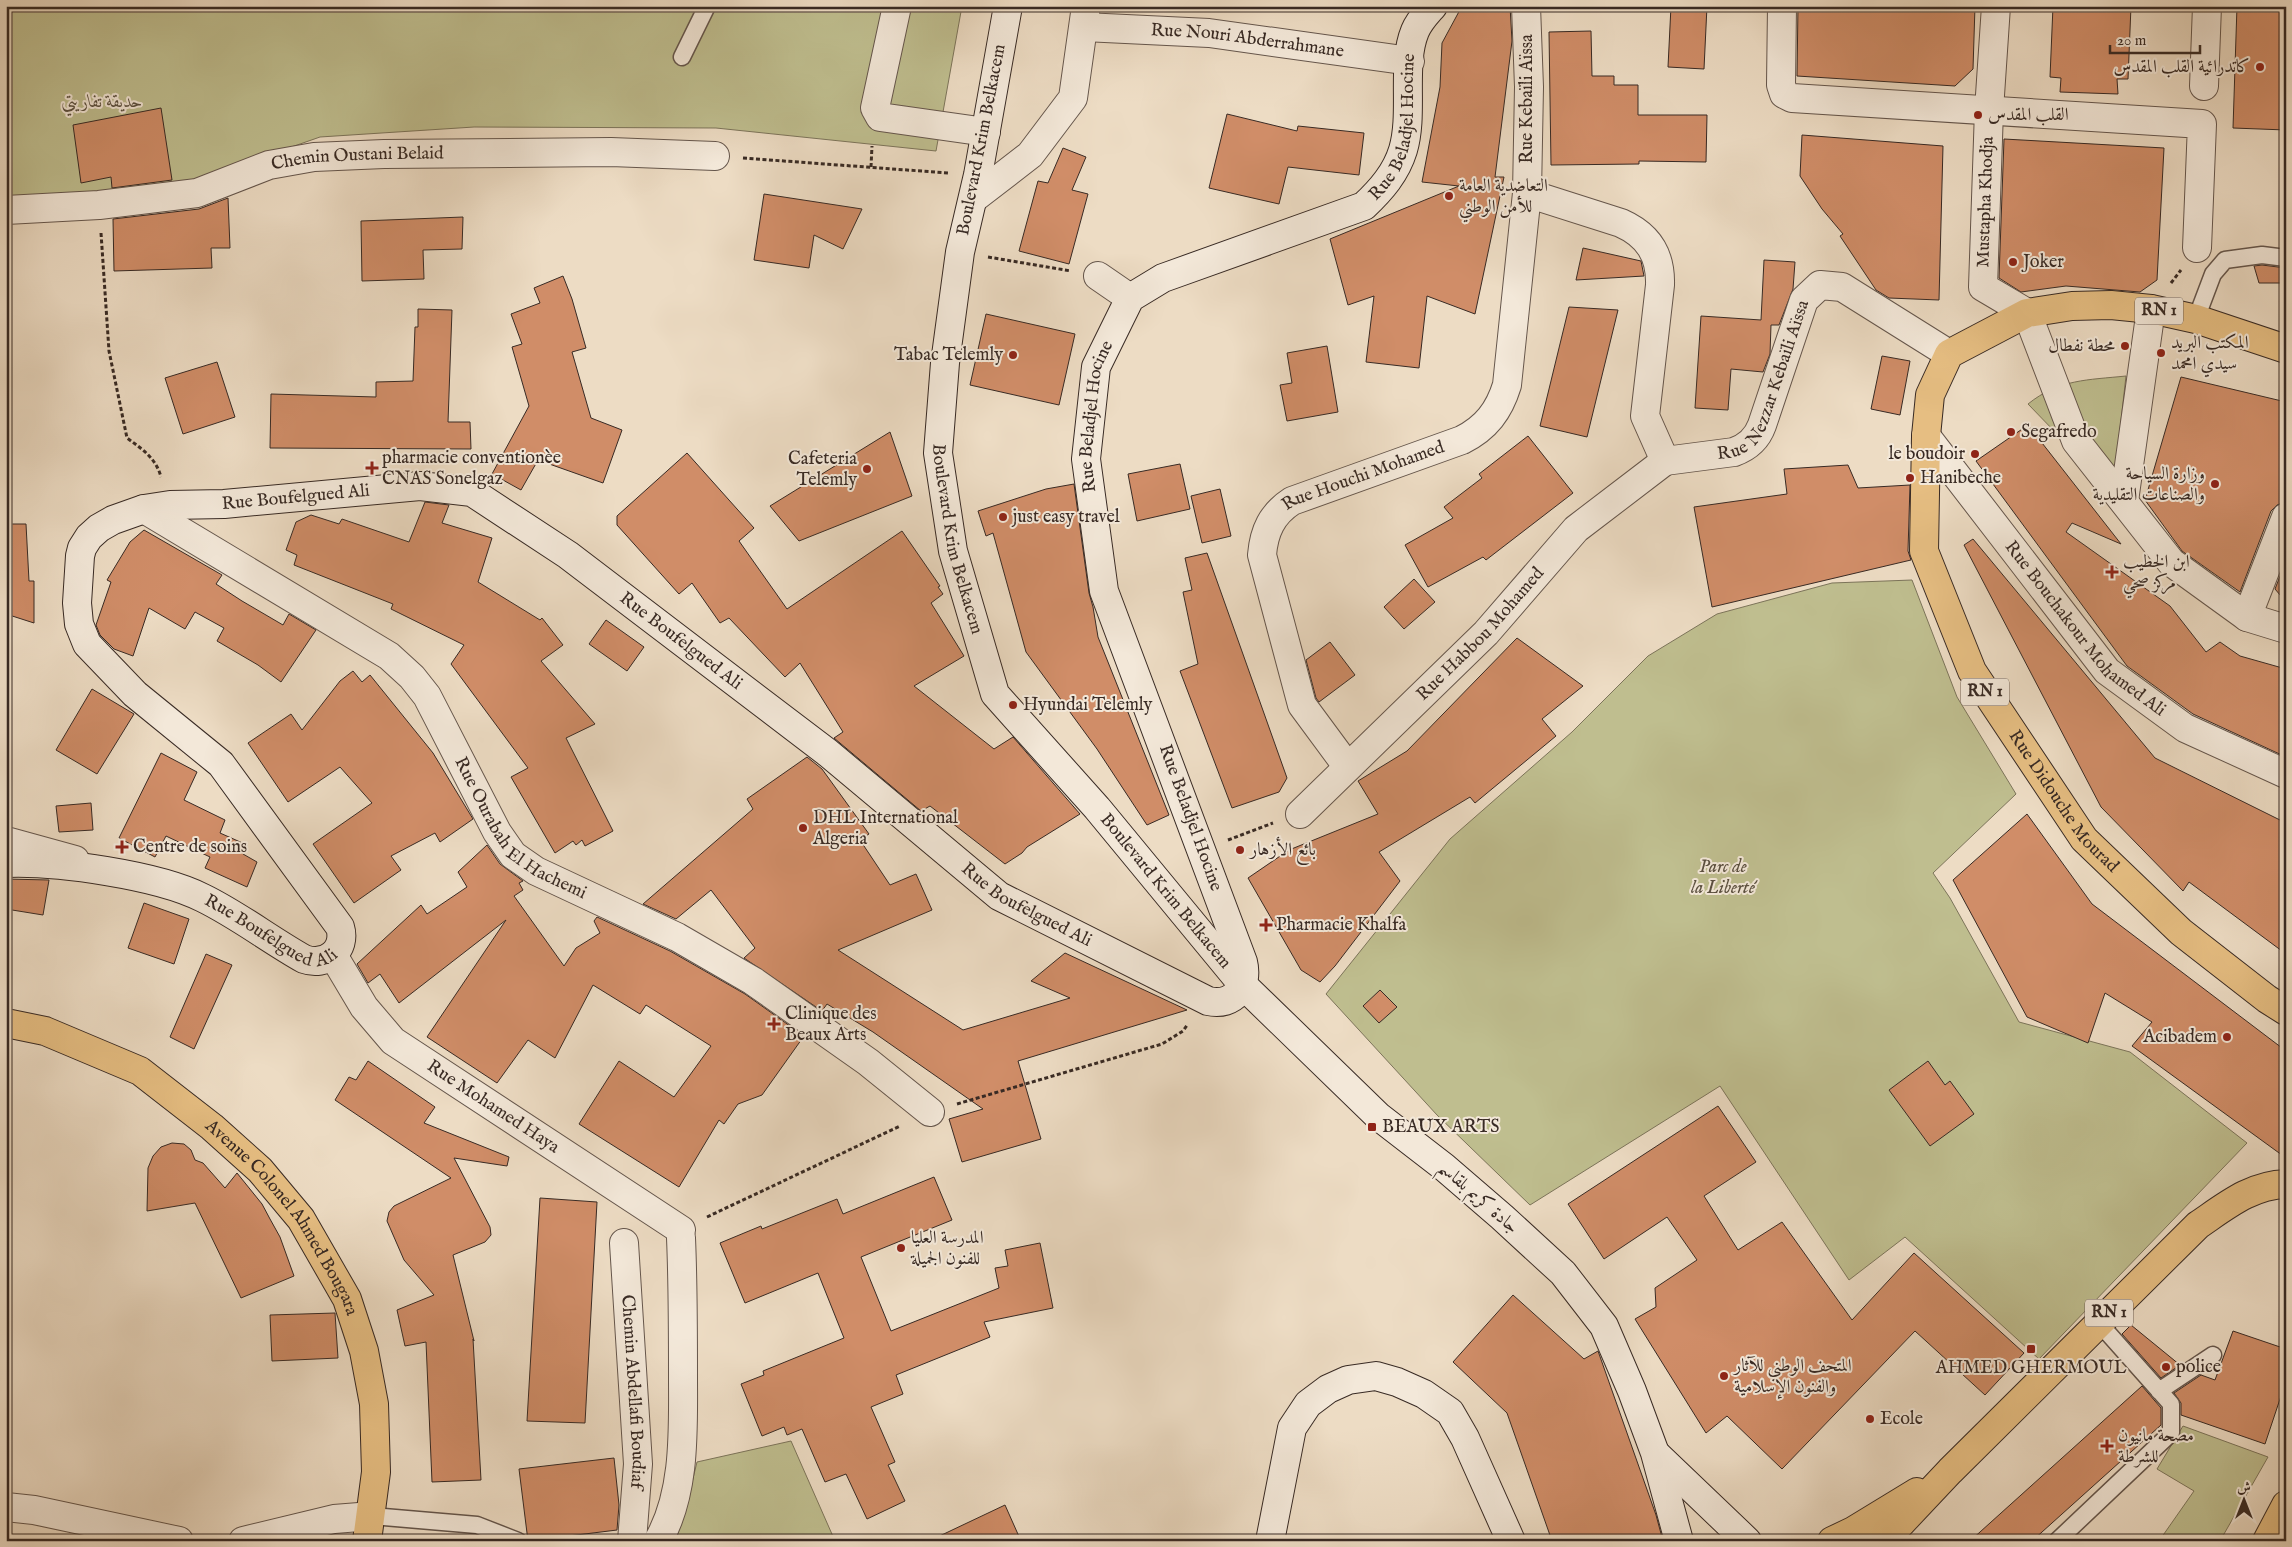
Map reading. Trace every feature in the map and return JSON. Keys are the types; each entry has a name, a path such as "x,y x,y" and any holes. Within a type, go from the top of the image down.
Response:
{"main road":[{"name":"RN 1","path":"1949,354 2027,313 2072,306 2111,305 2151,309 2196,319 2286,349"},
{"name":"Rue Didouche Mourad","path":"1949,354 1930,396 1926,436 1924,551 1972,671 2084,839 2180,932 2280,1002"},
{"name":"Avenue Colonel Ahmed Bougara","path":"6,1023 45,1031 140,1071 212,1127 260,1170 301,1218 346,1299 364,1351 374,1404 376,1472 370,1529"},
{"name":"RN 1","path":"1884,1541 1950,1471 2198,1225 2237,1198 2255,1189 2286,1184"},
{"name":"RN 1","path":"1832,1541 1853,1531 1950,1471"},
{"path":"2267,1541 2286,1505"}],"street":[{"path":"897,6 875,108 880,117 986,132"},
{"name":"Boulevard Krim Belkacem","path":"1008,6 986,132 960,252 945,363 938,453 953,551 995,694 1097,808 1243,985"},
{"name":"Rue Beladjel Hocine","path":"1243,985 1246,977 1243,962 1104,591 1086,459 1096,367 1130,298 1163,278 1364,206 1380,190 1393,172 1403,151 1408,129 1410,46 1415,30 1433,6"},
{"name":"Rue Kebaïli Aïssa","path":"1526,6 1529,87 1527,193"},
{"path":"1782,6 1781,85 1784,94 1792,98 2202,124 2198,248"},
{"name":"Mustapha Khodja","path":"1996,6 1989,110 1983,288 2027,313"},
{"path":"2204,86 2207,6"},
{"path":"975,187 1030,155 1073,98 1085,17"},
{"name":"Rue Nouri Abderrahmane","path":"1085,17 1410,61"},
{"name":"Chemin Oustani Belaid","path":"6,210 99,205 197,193 268,166 314,157 384,154 611,152 715,156"},
{"path":"1527,193 1621,223 1638,233 1652,247 1660,272 1660,285 1645,416 1665,461"},
{"name":"Rue Houchi Mohamed","path":"1347,766 1302,705 1262,555 1266,529 1282,508 1292,501 1462,440 1475,434 1496,412 1506,385 1527,193"},
{"path":"1098,276 1130,298"},
{"name":"Rue Nezzar Kebaïli Aïssa","path":"1665,461 1734,452 1755,439 1762,425 1804,300 1820,285 1842,287 1949,354"},
{"path":"2124,501 2151,309"},
{"path":"2027,313 2076,441 2171,562 2247,617 2286,629"},
{"name":"Rue Bouchakour Mohamed Ali","path":"1926,436 2107,671 2185,728 2286,774"},
{"name":"Rue Habbou Mohamed","path":"1300,814 1486,632 1576,529 1665,461"},
{"name":"Rue Boufelgued Ali","path":"6,863 22,862 70,866 132,877 181,889 204,898 304,959 322,961 333,955 342,939 340,927 221,764 135,694 87,644 80,624 77,603 82,548 89,537 99,528 113,520 144,510 170,505 224,504 420,486 472,492 568,555 828,753 999,896 1208,1001 1216,1003 1231,1000 1243,985"},
{"name":"Rue Ourabah El Hachemi","path":"144,510 388,656 412,677 426,696 497,832 513,856 536,871 677,937 753,981 868,1062 930,1112"},
{"path":"2247,617 2286,517"},
{"path":"6,841 132,877"},
{"name":"Rue Mohamed Haya","path":"333,955 364,1007 393,1041 681,1234 683,1417 677,1486 665,1528 658,1541"},
{"name":"جادة كريم بلقاسم","path":"1243,985 1378,1116 1502,1216 1563,1273 1604,1326 1632,1391 1655,1453 1679,1541"},
{"name":"Chemin Abdellafi Boudiaf","path":"624,1243 638,1464 632,1541"},
{"path":"1270,1541 1292,1428 1308,1404 1328,1389 1348,1380 1376,1376 1397,1382 1424,1394 1450,1412 1465,1438 1511,1541"},
{"path":"1655,1453 1747,1541"},
{"path":"6,1507 34,1510 179,1541"},
{"path":"243,1541 334,1519 370,1529"}],"lane":[{"path":"682,58 707,6"},
{"path":"2196,319 2213,274 2225,260 2262,255 2286,258"},
{"path":"2057,1541 2171,1433 2171,1404 2099,1323"},
{"path":"2159,1391 2213,1355"},
{"path":"370,1529 477,1525 518,1541"}],"path":[{"path":"715,156 975,187"},
{"path":"99,205 108,351 127,438 149,455 158,466"},
{"path":"2151,309 2198,248"},
{"path":"960,252 1098,276"},
{"path":"1201,850 1300,814"}],"green space":[{"name":"حديقة تفاريتي","path":"6,6 962,6 936,151 716,128 474,127 320,137 203,178 105,198 6,203"},
{"path":"2126,376 2113,492 2028,404 2063,385 2086,380"},
{"name":"Parc de la Liberté","path":"1912,580 1957,697 2016,794 1933,873 1950,898 2019,1022 2130,1052 2247,1143 2039,1359 1905,1237 1849,1280 1720,1086 1530,1205 1437,1115 1326,994 1450,839 1572,732 1648,656 1717,614 1832,583"},
{"path":"2183,1426 2268,1457 2220,1541 2159,1541 2194,1491 2157,1469"},
{"path":"791,1441 835,1541 666,1541 689,1495 697,1462"}],"building":[{"path":"1462,6 1510,6 1512,41 1495,177 1504,177 1475,314 1427,296 1419,368 1366,362 1374,296 1348,305 1330,239 1459,186 1422,182 1440,87 1442,43"},
{"path":"1671,6 1707,6 1704,69 1668,67"},
{"path":"1798,6 1975,6 1973,69 1955,86 1797,76"},
{"path":"2053,6 2131,6 2128,79 2117,79 2118,94 2060,92 2061,78 2050,77"},
{"name":"كاتدرائية القلب المقدس","path":"2237,6 2286,6 2286,130 2233,128"},
{"path":"1591,31 1592,76 1614,76 1614,85 1638,85 1638,115 1707,115 1706,162 1639,161 1639,164 1551,165 1549,32"},
{"path":"161,108 172,180 112,188 111,177 81,183 73,125"},
{"path":"1227,114 1297,131 1298,126 1364,133 1359,175 1288,167 1279,204 1209,188"},
{"path":"1802,135 1943,146 1939,300 1889,298 1876,290 1840,236 1843,234 1822,209 1800,176"},
{"path":"2004,139 2164,148 2157,280 2140,292 2066,286 2021,292 1999,278"},
{"path":"1063,148 1086,157 1072,190 1088,194 1069,264 1019,251 1038,181 1048,183"},
{"path":"764,194 862,209 843,249 814,235 809,268 754,260"},
{"path":"228,198 230,248 211,248 212,268 114,271 113,219 199,209"},
{"path":"463,217 462,249 423,250 424,279 362,281 361,221"},
{"path":"1583,248 1641,261 1644,276 1576,280"},
{"path":"1764,260 1795,262 1793,289 1779,325 1771,325 1770,354 1763,372 1731,369 1728,410 1695,408 1701,316 1761,320"},
{"path":"2254,266 2286,268 2286,283 2259,283"},
{"path":"563,276 572,299 586,348 572,352 591,418 622,430 603,483 538,460 521,490 492,474 529,406 512,347 522,344 511,314 540,303 534,288"},
{"path":"1569,307 1618,310 1587,437 1540,426"},
{"path":"418,309 452,310 448,422 470,422 471,449 270,448 271,394 376,397 376,382 413,381 415,327 418,327"},
{"path":"986,314 1075,334 1059,405 970,385"},
{"path":"1327,346 1338,412 1287,421 1280,385 1292,383 1287,353"},
{"path":"1882,356 1910,361 1900,415 1871,409"},
{"path":"217,362 235,417 183,434 165,378"},
{"name":"وزارة السياحة والصناعات التقليدية","path":"2181,377 2286,402 2286,502 2277,505 2271,511 2240,592 2182,551 2145,500"},
{"path":"2028,425 2121,544 2072,523 2066,532 2170,606 2206,652 2220,642 2240,656 2286,669 2286,757 2193,714 2127,666 1976,461"},
{"name":"Cafeteria Telemly","path":"890,432 912,496 799,541 770,506"},
{"path":"1528,436 1573,493 1486,560 1483,557 1428,587 1405,545 1453,518 1444,507 1482,478 1479,474"},
{"path":"687,453 754,528 739,541 787,609 902,531 940,586 938,587 943,594 931,603 964,656 914,686 994,749 1013,737 1080,814 1027,847 1022,853 1005,864 930,806 921,811 834,738 843,732 800,663 785,677 729,618 720,623 692,583 679,594 617,525 617,516"},
{"path":"1180,464 1190,509 1137,521 1128,474"},
{"path":"1848,465 1858,488 1910,485 1908,551 1911,560 1712,607 1694,507 1787,494 1784,469"},
{"path":"1074,484 1089,593 1098,637 1169,815 1147,825 1097,749 1026,652 993,533 986,536 978,511 1046,489"},
{"path":"1220,489 1231,536 1202,543 1191,496"},
{"path":"425,502 449,505 442,523 492,538 478,582 540,620 542,618 563,645 541,661 595,724 566,738 613,831 585,846 582,840 576,845 573,841 555,853 511,777 528,768 451,664 464,645 391,609 393,604 294,565 297,555 286,550 296,522 311,515 339,524 342,519 409,542"},
{"path":"6,524 26,524 29,581 34,581 34,623 6,614"},
{"path":"144,530 222,575 216,584 283,625 289,614 316,630 281,682 258,665 217,641 224,628 195,612 185,629 149,608 133,656 114,649 100,635 96,625 111,582 107,580 130,542"},
{"path":"1973,539 2155,758 2286,823 2286,954 2189,882 2183,891 2101,807 1964,545"},
{"path":"1207,553 1287,778 1279,792 1232,808 1180,671 1198,664 1183,592 1192,590 1185,558"},
{"path":"2286,561 2286,602 2275,589"},
{"path":"1414,579 1435,602 1404,629 1384,607"},
{"path":"606,620 644,647 627,671 589,644"},
{"path":"1517,638 1583,686 1542,719 1556,736 1475,803 1470,797 1379,852 1400,881 1335,966 1320,982 1301,970 1248,878 1289,850 1378,814 1358,781 1407,751"},
{"path":"1330,642 1355,675 1319,702 1316,698 1306,660"},
{"path":"353,671 362,682 370,675 433,753 473,819 440,842 435,833 391,856 401,870 354,903 313,844 372,803 340,767 288,802 248,743 291,714 302,730 340,681"},
{"path":"92,689 134,714 97,774 56,750"},
{"path":"161,753 197,772 184,800 225,820 220,833 247,845 243,854 257,862 247,887 205,868 210,857 166,836 155,857 119,838"},
{"path":"807,757 822,769 869,834 860,840 890,885 916,874 932,910 838,950 963,1030 1070,998 1031,981 1065,953 1187,1010 1018,1061 1041,1139 962,1162 949,1119 983,1109 873,1032 827,1004 822,1011 744,958 755,948 711,890 676,919 643,904 753,809 747,799"},
{"path":"91,803 93,830 59,832 56,806"},
{"path":"2027,814 2092,904 2286,1051 2286,1158 2132,1046 2152,1022 2105,993 2088,1043 2027,1017 1953,880"},
{"path":"487,845 500,864 523,881 519,883 523,890 514,896 564,966 576,948 600,933 594,921 597,917 670,951 745,994 804,1036 762,1095 738,1104 724,1124 719,1120 679,1187 579,1124 619,1061 674,1097 711,1046 646,1005 640,1014 593,985 555,1058 528,1040 497,1083 427,1037 506,920 399,1003 380,974 368,983 357,964 421,905 427,914 467,887 458,872"},
{"path":"6,879 49,880 43,915 6,909"},
{"path":"144,903 189,919 174,964 128,948"},
{"path":"206,954 232,965 194,1049 170,1037"},
{"path":"1380,990 1397,1007 1379,1023 1363,1006"},
{"path":"368,1061 435,1107 424,1123 509,1157 507,1166 454,1158 490,1227 491,1235 485,1242 453,1255 474,1341 473,1339 481,1480 432,1482 426,1342 405,1346 397,1310 434,1295 404,1260 387,1221 389,1212 394,1206 451,1178 335,1100 349,1077 356,1080"},
{"path":"1928,1061 1945,1085 1950,1081 1974,1114 1930,1146 1889,1090"},
{"path":"1718,1106 1756,1162 1704,1196 1738,1250 1782,1222 1852,1320 1914,1253 2024,1353 1985,1395 1915,1331 1782,1469 1727,1416 1706,1433 1635,1319 1656,1307 1655,1288 1697,1260 1667,1217 1604,1259 1568,1204"},
{"path":"172,1143 184,1144 191,1150 195,1160 203,1163 225,1188 237,1173 262,1204 280,1237 294,1276 241,1298 195,1203 147,1211 148,1168 153,1156 161,1147"},
{"path":"934,1177 952,1220 861,1257 891,1331 999,1288 995,1268 1008,1266 1005,1250 1040,1243 1053,1308 984,1322 990,1337 896,1375 903,1394 871,1407 895,1462 888,1465 905,1501 867,1519 846,1474 825,1482 802,1429 787,1435 784,1427 762,1436 741,1384 764,1375 763,1371 844,1338 818,1273 745,1303 720,1243 761,1226 762,1229 837,1199 843,1214"},
{"path":"540,1198 597,1202 585,1423 527,1421"},
{"path":"1513,1295 1584,1359 1598,1351 1656,1515 1663,1541 1552,1541 1507,1413 1453,1362"},
{"path":"335,1313 338,1358 272,1361 270,1315"},
{"path":"2131,1325 2180,1365 2161,1378 2122,1334"},
{"path":"2233,1331 2286,1349 2286,1381 2265,1444 2181,1415 2181,1403 2174,1393 2201,1375 2215,1380"},
{"path":"2142,1386 2161,1408 2161,1425 2032,1541 1970,1541"},
{"path":"614,1458 619,1505 617,1530 528,1541 519,1469"},
{"path":"1005,1505 1021,1541 929,1541"}],"place":[{"name":"كاتدرائية القلب المقدس","path":"2260,67"},
{"name":"القلب المقدس","path":"1978,115"},
{"name":"التعاضدية العامة للأمن الوطني","path":"1449,196"},
{"name":"Joker","path":"2013,262"},
{"name":"محطة نفطال","path":"2125,346"},
{"name":"المكتب البريد سيدي امحمد","path":"2161,353"},
{"name":"Tabac Telemly","path":"1013,355"},
{"name":"Segafredo","path":"2011,432"},
{"name":"le boudoir","path":"1975,454"},
{"name":"pharmacie conventionèe CNAS Sonelgaz","path":"372,468"},
{"name":"Cafeteria Telemly","path":"867,469"},
{"name":"Hanibeche","path":"1910,478"},
{"name":"وزارة السياحة والصناعات التقليدية","path":"2215,484"},
{"name":"just easy travel","path":"1003,517"},
{"name":"ابن الخطيب مركز صحي","path":"2112,572"},
{"name":"Hyundai Telemly","path":"1013,705"},
{"name":"DHL International Algeria","path":"803,828"},
{"name":"Centre de soins","path":"122,847"},
{"name":"بائع الأزهار","path":"1240,850"},
{"name":"Pharmacie Khalfa","path":"1266,925"},
{"name":"Clinique des Beaux Arts","path":"774,1024"},
{"name":"Acibadem","path":"2227,1037"},
{"name":"BEAUX ARTS","path":"1372,1127"},
{"name":"المدرسة العليا للفنون الجميلة","path":"901,1248"},
{"name":"AHMED GHERMOUL","path":"2031,1349"},
{"name":"police","path":"2166,1367"},
{"name":"المتحف الوطني للآثار والفنون الإسلامية","path":"1724,1376"},
{"name":"Ecole","path":"1870,1419"},
{"name":"مصحة مانيون للشرطة","path":"2107,1446"}]}
